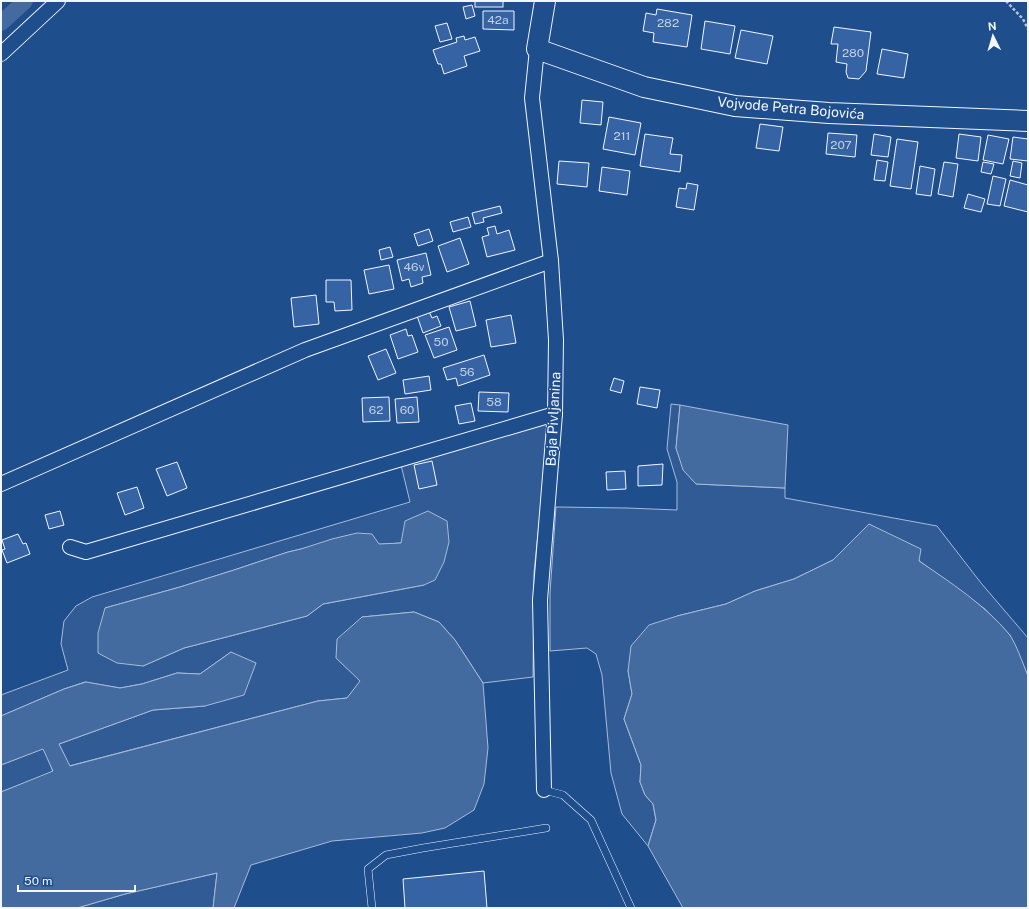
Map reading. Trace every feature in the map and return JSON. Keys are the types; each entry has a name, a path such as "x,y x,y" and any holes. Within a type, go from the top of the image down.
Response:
{"street":[{"path":"1,54 58,1"},
{"path":"538,49 545,1"},
{"name":"Vojvode Petra Bojovića","path":"538,49 644,87 735,106 829,113 1028,121"},
{"name":"Baja Pivljanina","path":"538,49 532,98 551,261 556,340 555,414 540,600 544,790"},
{"path":"1,484 305,350 551,261"},
{"path":"70,547 86,552 555,414"}],"lane":[{"path":"544,790 563,795 591,820 631,908"},
{"path":"372,908 368,869 386,856 423,848 546,828"}],"path":[{"path":"1006,1 1023,19 1028,29"}],"shaded area":[{"path":"671,404 680,405 676,448 684,470 696,484 785,488 785,498 937,526 981,583 1028,638 1028,676 1010,635 985,609 869,524 833,560 794,579 755,591 726,604 677,616 628,670 632,694 624,719 641,765 640,782 645,795 653,804 656,820 648,846 622,814 611,773 602,675 596,654 587,648 550,651 550,593 556,507 677,510 677,482 667,449"},
{"path":"680,405 788,425 785,488 696,484 683,470 676,448"},
{"path":"545,423 549,428 534,572 533,677 483,683 455,640 439,622 414,612 362,617 336,658 361,681 347,698 318,701 69,766 59,744 153,710 205,706 231,652 200,674 177,673 142,684 120,688 85,682 64,689 1,716 1,695 68,670 61,644 64,621 76,606 92,597 410,502 401,465","holes":["401,543 424,585 323,604 307,616 184,648 143,666 105,608 180,587 301,549"]},
{"path":"428,511 447,521 449,542 444,562 435,580 424,585 323,604 307,616 184,648 143,666 117,663 98,653 98,633 105,608 180,587 288,552 357,533 372,534 379,544 401,543 405,521"},
{"path":"869,524 921,549 919,561 967,594 1000,623 1009,634 1019,654 1028,676 1028,908 683,908 648,846 656,820 653,804 645,795 640,782 641,765 624,719 632,694 628,671 631,646 649,625 677,616 726,604 755,591 794,579 833,560"},
{"path":"414,612 439,622 455,640 483,683 488,748 484,784 474,810 445,828 422,833 332,841 251,865 234,908 213,908 217,873 125,894 77,908 1,908 1,792 53,771 43,749 1,765 1,716 64,689 86,682 120,688 142,684 177,673 200,674 231,652 256,663 244,695 205,706 153,710 59,744 70,766 318,701 347,698 360,681 336,658 337,639 362,617"},
{"path":"44,748 53,772 1,792 1,765"},
{"path":"217,873 213,908 77,908 125,894"}],"building":[{"path":"475,1 503,1 503,7 475,7"},
{"path":"472,5 475,16 466,19 463,7"},
{"path":"657,9 692,15 687,47 653,42 654,33 643,31 646,13 656,15"},
{"path":"483,11 514,11 514,30 483,29"},
{"path":"705,21 735,26 730,54 701,49"},
{"path":"447,23 452,39 440,42 435,26"},
{"path":"834,27 871,32 866,71 859,79 848,78 846,72 847,64 836,62 838,44 831,44"},
{"path":"741,30 773,36 767,64 735,58"},
{"path":"464,36 465,40 475,37 480,51 464,56 467,66 444,74 441,64 438,64 433,50 457,42 456,38"},
{"path":"882,49 908,54 904,78 877,74"},
{"path":"582,100 603,102 601,125 580,123"},
{"path":"609,117 641,123 635,155 603,149"},
{"path":"760,124 783,127 779,151 756,148"},
{"path":"828,133 857,135 855,157 826,154"},
{"path":"645,134 673,138 670,154 682,155 680,172 640,166"},
{"path":"874,134 891,137 888,157 871,155"},
{"path":"959,134 981,137 978,161 956,158"},
{"path":"988,135 1009,139 1003,164 983,160"},
{"path":"1013,137 1028,139 1028,161 1010,159"},
{"path":"897,139 918,142 911,189 890,186"},
{"path":"877,160 888,162 885,181 874,180"},
{"path":"559,161 589,163 587,187 557,184"},
{"path":"1013,161 1022,163 1020,178 1010,176"},
{"path":"944,162 958,164 953,197 938,194"},
{"path":"983,162 994,164 991,174 981,172"},
{"path":"920,166 935,169 931,196 916,194"},
{"path":"602,167 630,171 627,195 599,191"},
{"path":"993,176 1006,179 1000,206 987,204"},
{"path":"1010,180 1028,185 1028,212 1004,206"},
{"path":"687,183 698,185 694,210 676,207 679,188 686,189"},
{"path":"968,194 985,199 981,212 964,208"},
{"path":"500,206 502,213 483,218 484,222 475,224 472,213"},
{"path":"468,217 471,227 453,232 450,222"},
{"path":"495,226 497,234 509,230 515,250 487,257 482,237 489,235 487,228"},
{"path":"429,229 433,241 418,246 414,234"},
{"path":"460,238 469,264 447,272 438,246"},
{"path":"390,247 393,257 381,260 379,250"},
{"path":"426,253 431,275 422,277 423,283 411,287 409,279 402,281 397,260"},
{"path":"389,265 394,289 369,294 364,270"},
{"path":"326,280 351,280 352,310 335,311 334,302 326,302"},
{"path":"316,295 319,324 294,327 291,298"},
{"path":"470,301 476,326 456,331 449,307"},
{"path":"428,309 432,318 437,316 441,326 423,333 416,313"},
{"path":"511,315 516,343 491,347 486,320"},
{"path":"449,327 457,350 434,358 425,335"},
{"path":"406,329 408,336 412,335 418,352 398,359 390,335"},
{"path":"386,349 396,373 378,380 368,356"},
{"path":"484,355 490,375 458,386 456,378 447,380 443,368"},
{"path":"429,376 431,390 405,394 403,380"},
{"path":"614,378 624,381 621,393 610,390"},
{"path":"640,387 660,390 657,408 637,404"},
{"path":"479,392 509,393 508,412 478,411"},
{"path":"389,397 390,421 363,422 362,398"},
{"path":"417,397 419,422 397,423 395,399"},
{"path":"471,403 475,421 459,424 455,406"},
{"path":"432,461 437,485 419,489 414,465"},
{"path":"177,462 187,488 167,496 156,469"},
{"path":"663,464 662,485 638,486 638,466"},
{"path":"625,471 626,489 607,490 606,472"},
{"path":"137,487 144,508 125,515 117,493"},
{"path":"60,511 64,525 49,529 45,515"},
{"path":"18,534 23,544 26,543 30,554 7,563 2,550 5,549 2,540"},
{"path":"484,871 487,908 405,908 403,879"}],"waterway":[{"path":"1,23 25,1"}]}
